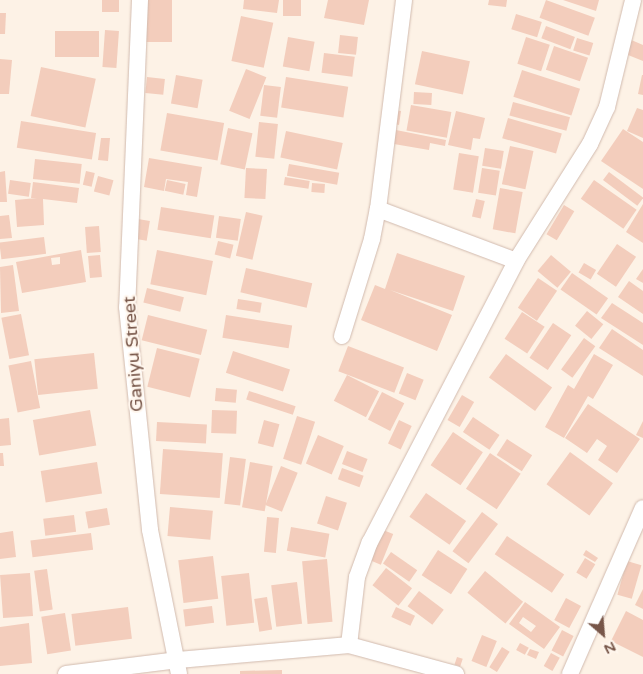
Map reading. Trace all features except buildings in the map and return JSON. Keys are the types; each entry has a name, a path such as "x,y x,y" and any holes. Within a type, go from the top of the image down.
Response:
{"street":[{"name":"Ganiyu Street","path":"140,0 127,307 150,530 179,667"},
{"path":"342,336 372,239 378,209 404,0"},
{"path":"349,645 353,594 370,542 516,261 590,144 607,106 633,0"},
{"path":"378,209 516,261"},
{"path":"570,674 643,508"},
{"path":"66,674 179,667 349,645 456,674"}]}
